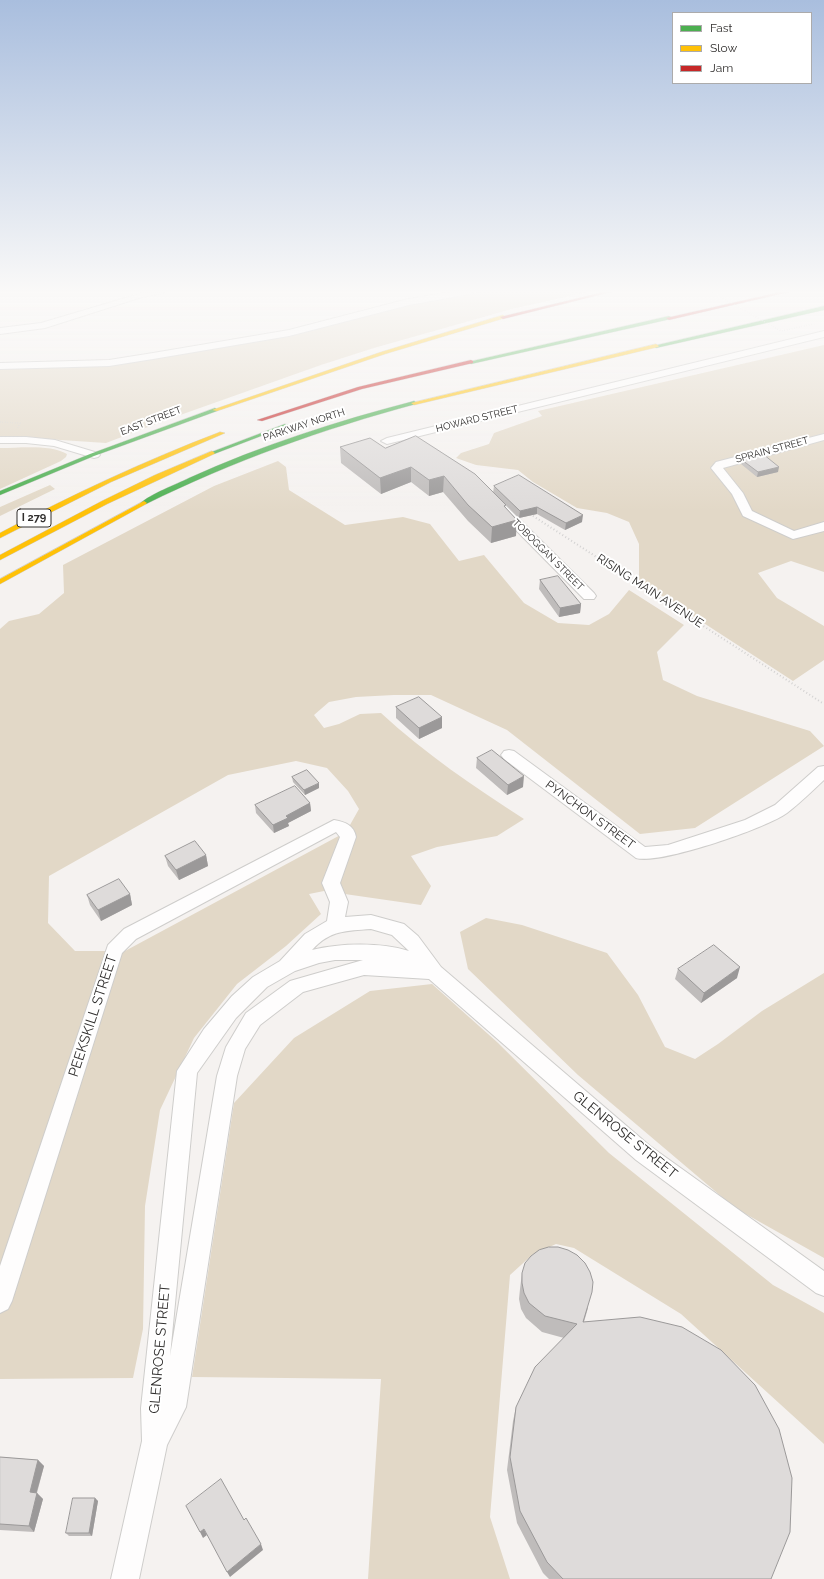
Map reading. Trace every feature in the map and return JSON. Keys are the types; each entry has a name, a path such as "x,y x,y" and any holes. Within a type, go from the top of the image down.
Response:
{"main road":[{"name":"EAST STREET","path":"0,493 94,455 219,408 347,365"},
{"name":"PARKWAY NORTH","path":"252,423 286,410 389,381 461,365"},
{"name":"PARKWAY NORTH","path":"0,582 47,554 140,505 231,462 307,434 462,391 571,365"},
{"path":"0,558 85,511 171,471 234,444 298,422"},
{"name":"I 279","path":"0,536 69,499 146,462 231,430"}],"street":[{"path":"0,366 44,365"},
{"name":"HOWARD STREET","path":"387,441 699,365"},
{"path":"405,437 418,445"},
{"name":"SPRAIN STREET","path":"824,437 720,464 717,468 737,493 747,513 793,535 824,526"},
{"path":"0,440 26,440 55,443 94,455"},
{"name":"TOBOGGAN STREET","path":"491,498 589,596"},
{"name":"PYNCHON STREET","path":"509,755 642,854 668,851 751,824 782,809 824,771"},
{"name":"PEEKSKILL STREET","path":"0,1301 117,946 130,934 334,826 341,827 347,832 348,837 331,884 340,902 335,925"},
{"path":"287,965 311,939 335,925 371,922 398,930 412,941 423,954 435,973"},
{"name":"GLENROSE STREET","path":"155,1441 153,1408 187,1071 212,1032 236,1004 260,982 287,965 320,955 353,951 406,957 435,973 643,1153 824,1285"},
{"name":"GLENROSE STREET","path":"155,1441 174,1407 227,1076 236,1047 253,1019 296,986 364,967 435,973"},
{"path":"125,1579 155,1441"}],"path":[{"name":"RISING MAIN AVENUE","path":"528,512 824,704"}],"shaded area":[{"path":"96,365 322,365 106,443 0,436 0,368 80,367"},
{"path":"739,365 824,365 824,572 791,561 758,573 777,598 824,626 824,660 793,681 639,581 639,544 629,522 607,513 577,508 533,482 518,470 476,465 456,458 461,453 489,444 494,433 542,416 538,411"},
{"path":"0,448 44,448 67,454 61,461 0,489"},
{"path":"278,461 286,467 289,490 345,525 403,517 430,524 459,561 484,555 524,603 558,623 589,625 609,614 629,590 684,625 657,652 663,680 697,696 810,731 824,746 695,828 640,834 507,730 431,695 356,697 329,702 314,715 324,728 339,724 360,714 381,713 433,756 524,819 497,836 437,847 411,856 431,886 421,905 324,891 309,894 321,914 286,946 237,984 194,1038 160,1110 145,1206 143,1329 133,1378 0,1379 0,629 9,621 39,614 64,593 63,565 214,486","holes":["296,761 327,768 348,791 359,809 346,832 125,951 75,951 48,923 49,876 228,775"]},
{"path":"50,485 55,489 0,516 0,507"},
{"path":"486,918 522,925 607,953 638,995 665,1047 695,1059 718,1044 762,1011 824,973 824,1258 735,1208 578,1075 468,969 460,932"},
{"path":"432,984 497,1042 609,1153 773,1285 824,1313 824,1444 681,1314 574,1248 556,1244 532,1255 510,1275 490,1517 510,1579 368,1579 381,1379 192,1377 234,1103 294,1038 370,991"}],"building":[{"path":"416,436 475,474 506,505 504,506 517,520 492,527 468,505 444,476 429,480 411,467 380,478 340,447 370,438 385,448"},
{"path":"763,454 779,467 758,472 742,460"},
{"path":"519,475 583,515 566,523 537,507 520,511 494,486"},
{"path":"558,576 581,604 560,608 540,580"},
{"path":"419,697 442,717 419,728 396,707"},
{"path":"492,750 524,776 508,785 477,758"},
{"path":"307,770 319,783 304,790 292,777"},
{"path":"295,786 310,803 286,816 288,818 273,825 255,805"},
{"path":"195,841 206,855 176,870 165,856"},
{"path":"119,879 130,894 98,910 87,895"},
{"path":"714,945 740,967 704,993 678,969"},
{"path":"549,1247 558,1247 577,1255 585,1263 590,1272 593,1282 592,1292 583,1322 640,1317 682,1327 721,1350 755,1385 779,1429 792,1478 790,1532 771,1579 563,1579 547,1562 520,1511 510,1457 516,1407 535,1367 577,1324 545,1316 529,1303 524,1293 522,1273 525,1263 539,1250"},
{"path":"0,1457 38,1460 30,1492 37,1493 29,1526 0,1524"},
{"path":"221,1479 244,1520 246,1518 261,1544 227,1572 204,1529 200,1532 186,1506"},
{"path":"73,1498 95,1498 89,1533 66,1533"}],"traffic: fast":[{"path":"144,503 209,472 276,445 344,422 414,403"},
{"path":"0,493 92,455 215,410"},
{"path":"212,453 287,425"}],"traffic: slow":[{"path":"215,410 349,365"},
{"path":"414,403 577,365"},
{"path":"0,536 109,481 193,444 222,433"},
{"path":"0,558 104,502 212,453"},
{"path":"0,582 144,503"}],"traffic: jam":[{"path":"260,420 360,388 460,365"}]}
